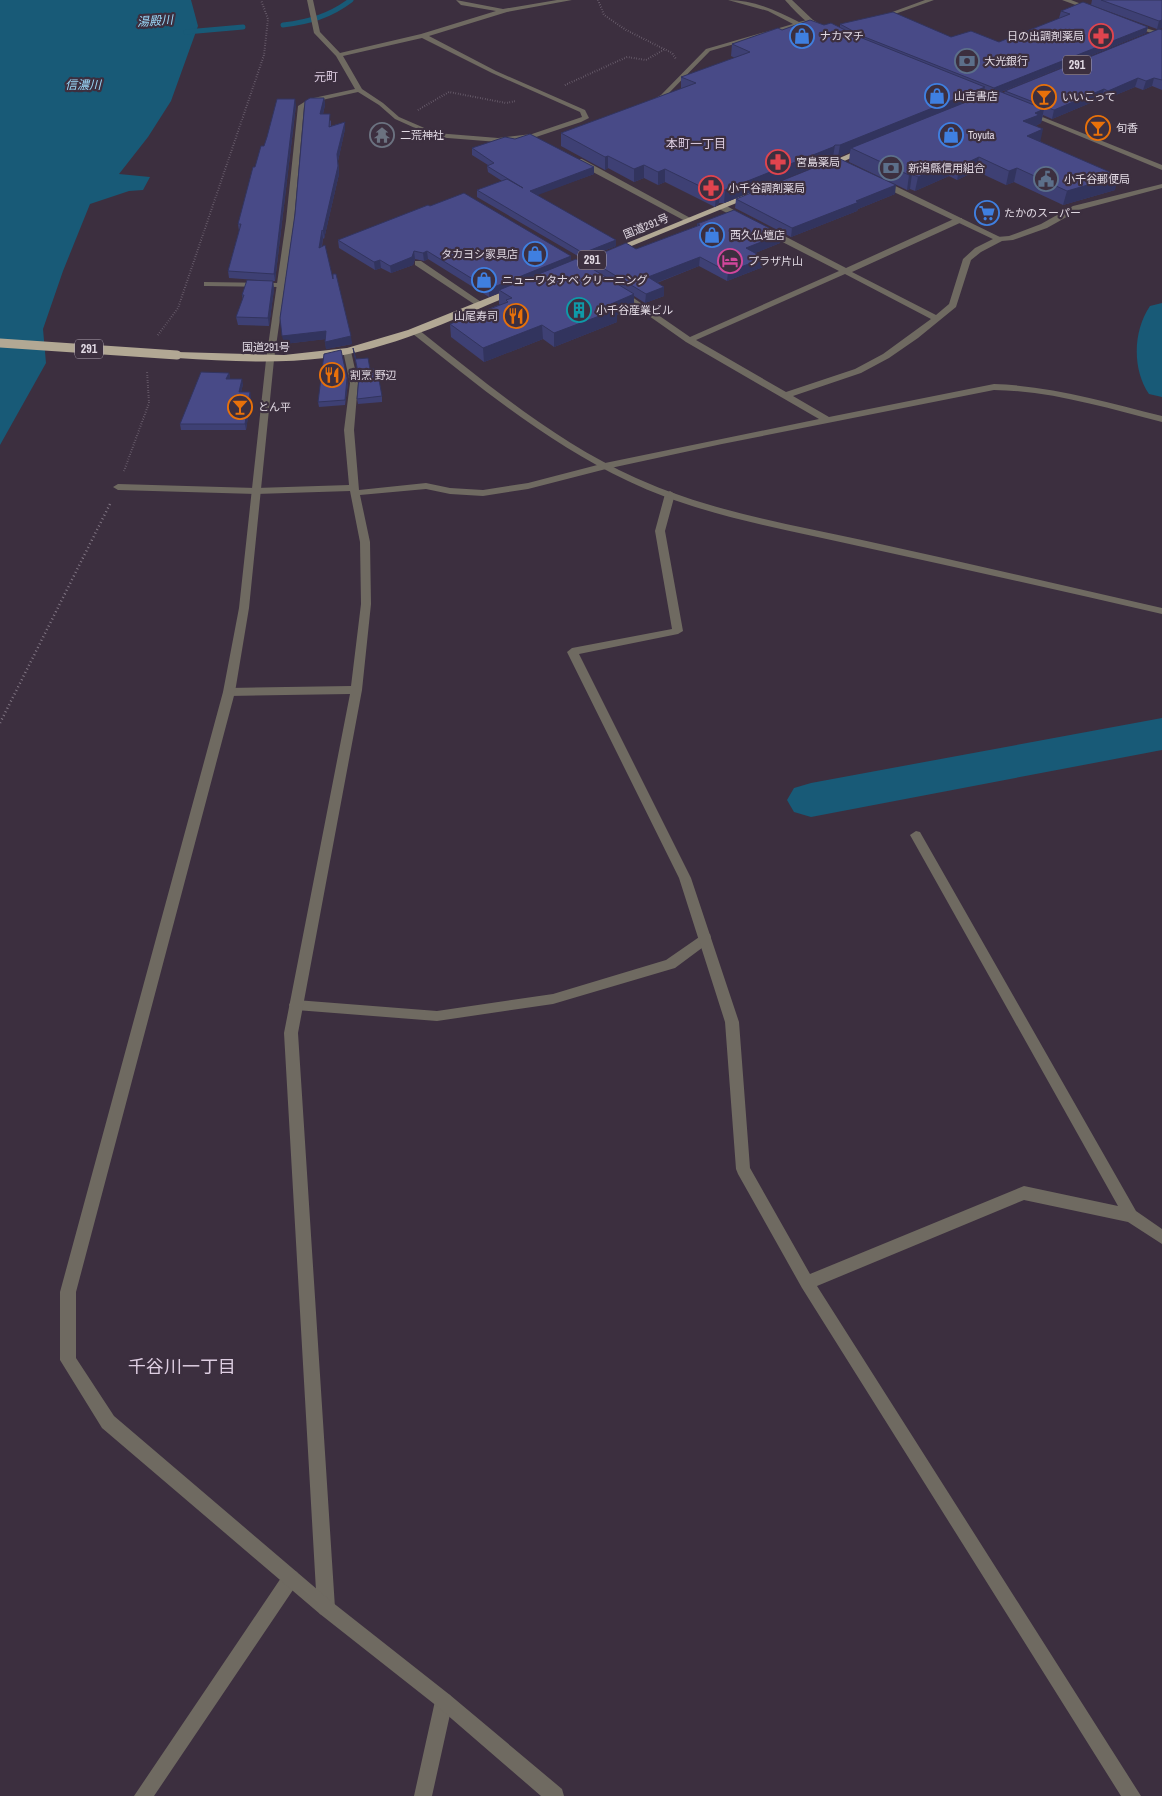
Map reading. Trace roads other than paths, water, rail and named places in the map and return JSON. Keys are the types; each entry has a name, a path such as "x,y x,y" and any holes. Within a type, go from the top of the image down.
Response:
{"highway":[{"path":"1148,36 1160,33"},
{"path":"818,168 873,146"},
{"name":"国道291号","path":"558,273 757,193"},
{"name":"国道291号","path":"0,343 270,360 347,351 416,332 523,287"}],"street":[{"path":"310,0 317,33 339,55 359,90 381,104 397,118 435,136 498,140 533,136 586,118 586,114 583,111 494,72 423,36"},
{"path":"459,0 463,4 506,10"},
{"path":"339,55 423,36 506,10 569,0"},
{"path":"731,0 770,10 798,24"},
{"path":"788,0 811,20 833,30"},
{"path":"868,20 898,13 931,0"},
{"path":"1065,0 1102,13"},
{"path":"644,107 663,96 708,50 811,20"},
{"path":"1120,20 1160,33"},
{"path":"359,90 311,100 301,106 290,221 270,360 244,608 230,692 68,1292 68,1360 108,1422 326,1608 444,1701 555,1796"},
{"path":"1019,110 1162,168"},
{"path":"561,135 589,126"},
{"path":"533,136 543,142"},
{"path":"569,156 690,220"},
{"path":"836,161 848,166"},
{"path":"873,178 1000,239"},
{"path":"784,396 858,371 886,356 953,305 961,285 967,259 978,250 1000,239 1010,238 1044,226 1076,208 1162,186"},
{"path":"722,207 748,221"},
{"path":"689,340 756,312 959,220"},
{"path":"757,225 935,318"},
{"path":"418,262 480,304"},
{"path":"207,284 280,285"},
{"path":"610,286 689,340 826,419"},
{"path":"416,332 498,395 572,446 605,466 670,494 742,517 1162,611"},
{"path":"326,1608 291,1033 356,690 366,604 365,542 355,490 349,430 354,383 347,351"},
{"path":"118,487 256,491 355,490 426,486 450,491 482,493 528,486 605,466 826,419 994,387 1013,386 1058,394 1162,419"},
{"path":"670,494 660,531 678,631 572,652 685,878 705,938 732,1022 742,1169 807,1283 1132,1796"},
{"path":"230,692 356,690"},
{"path":"916,835 1131,1216"},
{"path":"296,1005 437,1016 553,999 670,964 705,938"},
{"path":"807,1283 1024,1194 1131,1216 1162,1237"},
{"path":"143,1796 291,1578"},
{"path":"422,1796 444,1701"}],"water":[{"name":"信濃川","path":"0,0 191,0 198,26 171,101 148,137 119,174 150,177 143,190 129,191 90,204 63,271 43,329 46,363 0,445"}],"waterway":[{"name":"湯殿川","path":"283,25 319,17 343,6 351,0"},
{"name":"湯殿川","path":"186,32 243,27"},
{"path":"1162,313 1155,341 1154,359 1162,386"},
{"path":"811,800 1162,734"}],"place":[{"name":"ナカマチ","path":"802,36"},
{"name":"日の出調剤薬局","path":"1101,36"},
{"name":"大光銀行","path":"967,61"},
{"name":"山吉書店","path":"937,96"},
{"name":"いいこって","path":"1044,97"},
{"name":"旬香","path":"1098,128"},
{"name":"二荒神社","path":"382,135"},
{"name":"Toyuta","path":"951,135"},
{"name":"宮島薬局","path":"778,162"},
{"name":"新潟縣信用組合","path":"891,168"},
{"name":"小千谷郵便局","path":"1046,179"},
{"name":"小千谷調剤薬局","path":"711,188"},
{"name":"たかのスーパー","path":"987,213"},
{"name":"西久仏壇店","path":"712,235"},
{"name":"タカヨシ家具店","path":"535,254"},
{"name":"プラザ片山","path":"730,261"},
{"name":"ニューワタナベ クリーニング","path":"484,280"},
{"name":"小千谷産業ビル","path":"579,310"},
{"name":"山尾寿司","path":"516,316"},
{"name":"割烹 野辺","path":"332,375"},
{"name":"とん平","path":"240,407"}],"district":[{"name":"元町","path":"326,77"},
{"name":"本町一丁目","path":"696,144"},
{"name":"千谷川一丁目","path":"182,1366"}]}
